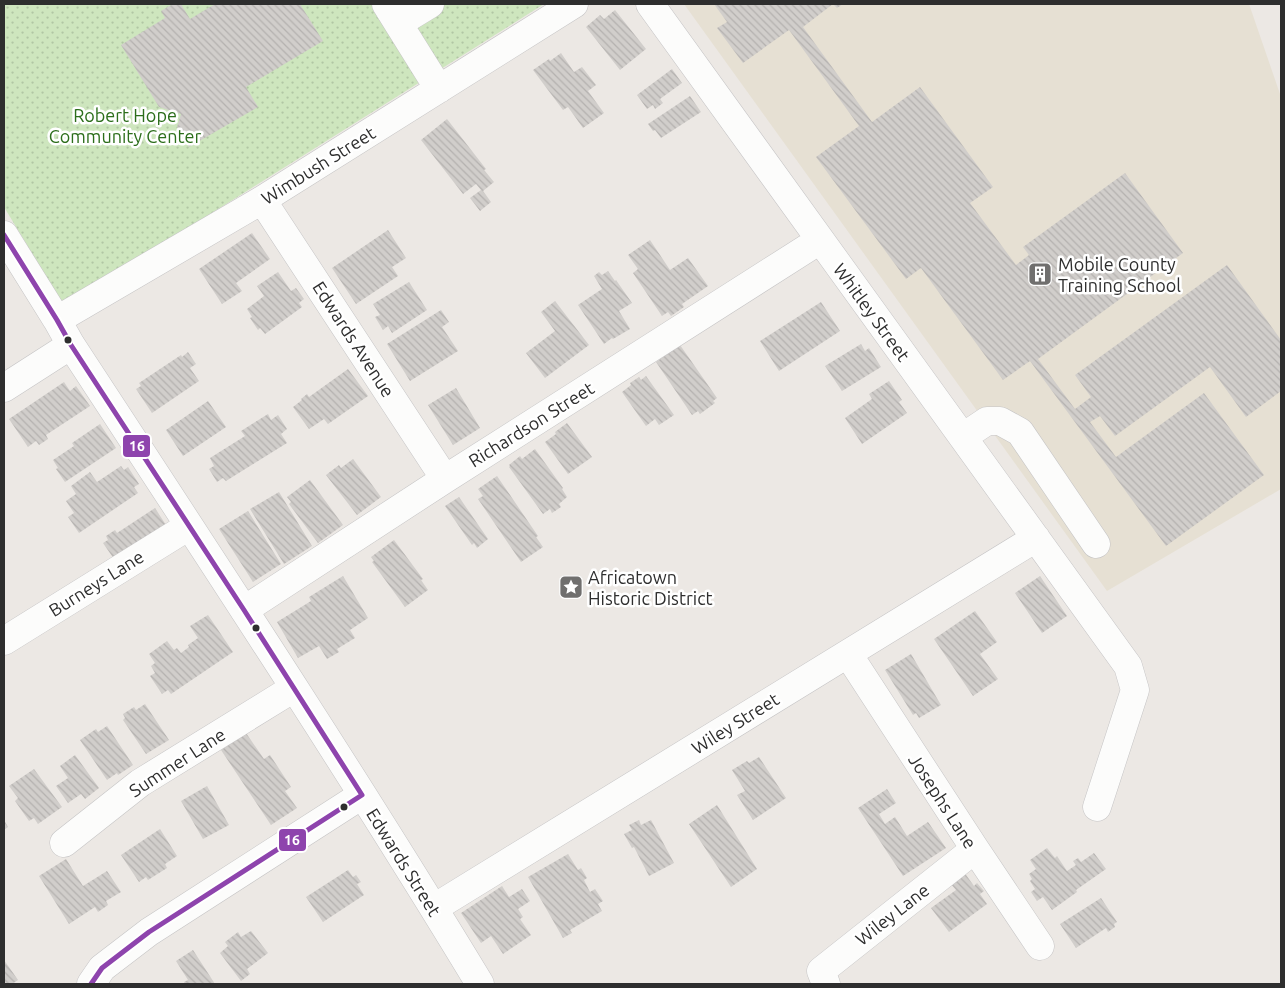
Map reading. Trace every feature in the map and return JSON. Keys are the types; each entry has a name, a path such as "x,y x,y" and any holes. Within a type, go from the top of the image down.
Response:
{"street":[{"path":"430,4 392,14 439,89"},
{"name":"Wimbush Street","path":"57,320 262,200 574,4"},
{"name":"Whitley Street","path":"650,4 1128,666 1135,690 1097,807"},
{"name":"Edwards Avenue","path":"262,200 445,479"},
{"name":"Edwards Street","path":"4,234 71,345 294,688 480,984"},
{"name":"Richardson Street","path":"244,610 445,479 820,240"},
{"path":"4,388 71,345"},
{"path":"963,437 988,421 1000,421 1020,432 1096,544"},
{"name":"Burneys Lane","path":"4,641 189,526"},
{"name":"Wiley Street","path":"434,908 1036,538"},
{"name":"Josephs Lane","path":"848,654 1040,946"},
{"name":"Summer Lane","path":"64,843 140,783 294,688"},
{"path":"91,984 102,968 149,932 362,795"},
{"name":"Wiley Lane","path":"826,984 821,971 975,849"}],"shaded area":[{"path":"684,4 1249,4 1281,97 1281,489 1107,591"}],"green space":[{"name":"Robert Hope Community Center","path":"4,4 544,4 64,306 4,207"}],"building":[{"path":"173,4 181,4 190,19 215,4 300,4 323,41 246,87 258,107 189,147 177,127 181,114 159,107 121,45 165,18 161,11"},
{"name":"Mobile County Training School","path":"714,4 833,4 803,27 872,122 920,87 993,187 970,203 1016,265 1029,255 1023,247 1125,173 1183,253 1038,359 1075,409 1091,397 1075,375 1227,265 1281,340 1281,391 1246,417 1210,367 1115,436 1100,416 1090,422 1116,457 1204,393 1264,475 1166,546 1030,361 1003,380 921,268 906,279 816,157 859,126 789,30 743,63 717,28 727,22"},
{"path":"833,4 843,4 837,8"},
{"path":"615,10 646,49 620,70 586,27 600,15 604,19"},
{"path":"561,53 574,72 582,67 596,85 588,91 604,113 583,128 568,107 563,110 533,70"},
{"path":"672,69 682,83 660,99 663,103 655,109 653,105 647,109 637,95"},
{"path":"690,96 701,112 661,138 648,124"},
{"path":"447,119 494,182 483,191 491,202 480,211 470,198 481,190 476,184 463,194 421,140"},
{"path":"388,230 406,258 392,267 398,276 356,304 332,268"},
{"path":"252,233 270,259 236,283 242,291 222,304 199,269"},
{"path":"650,240 670,270 688,258 708,286 682,304 684,307 671,316 668,312 662,316 633,273 638,269 628,255"},
{"path":"608,271 632,303 619,311 630,329 604,344 578,305 602,289 594,276 599,272 602,275"},
{"path":"278,272 291,291 296,288 304,299 299,303 302,307 265,334 260,328 258,330 250,318 252,317 247,309 264,296 257,286"},
{"path":"409,282 427,310 392,333 388,326 383,330 375,317 380,315 373,304"},
{"path":"555,301 589,345 545,378 526,353 555,331 541,312"},
{"path":"821,302 840,331 779,371 760,341"},
{"path":"441,310 449,322 442,327 458,351 410,381 387,344"},
{"path":"861,344 865,351 869,348 881,367 842,391 825,366"},
{"path":"680,345 717,398 713,401 715,403 700,414 698,411 692,415 656,362"},
{"path":"188,352 196,364 190,368 199,381 152,413 136,389 141,386 139,383"},
{"path":"348,369 368,396 328,424 324,419 309,429 293,407 307,394 309,397"},
{"path":"646,376 674,415 659,425 655,419 646,426 622,392 639,377 641,380"},
{"path":"889,381 902,400 899,402 907,413 862,444 845,418 872,399 869,394"},
{"path":"64,382 70,391 76,386 90,406 46,435 48,439 39,445 36,441 28,447 9,419"},
{"path":"456,388 480,428 453,445 428,405"},
{"path":"208,401 226,427 183,456 166,430"},
{"path":"268,414 271,420 278,415 287,429 281,434 287,443 226,481 223,478 217,482 209,469 214,466 210,458 245,436 241,431"},
{"path":"567,423 592,457 568,474 545,442"},
{"path":"100,424 116,448 65,482 56,469 58,468 53,460 74,446 72,443"},
{"path":"535,449 563,488 567,497 559,504 561,507 552,513 550,509 543,514 509,467 520,456 522,459"},
{"path":"353,459 381,497 357,515 326,475 339,465 341,468"},
{"path":"121,466 124,470 128,467 139,484 134,487 138,493 79,533 68,517 74,513 66,501 76,494 71,486 90,472 97,482"},
{"path":"497,476 538,536 536,537 543,547 521,562 478,499 483,496 478,489"},
{"path":"310,480 343,525 318,543 289,504 291,502 287,497"},
{"path":"279,492 312,546 284,564 250,509"},
{"path":"459,497 488,539 477,548 474,543 472,545 445,506"},
{"path":"155,508 166,525 114,559 103,543 108,540 106,536 115,530 117,533"},
{"path":"248,511 281,564 253,582 219,529"},
{"path":"394,540 423,579 421,580 428,590 405,607 372,562 374,561 371,557"},
{"path":"343,576 368,618 350,630 355,638 337,649 339,652 327,659 319,646 298,658 277,622 311,601 309,597"},
{"path":"1040,576 1067,616 1042,633 1015,593"},
{"path":"975,611 997,642 980,654 998,679 973,696 934,639"},
{"path":"208,615 233,652 171,694 168,690 162,694 150,676 155,673 151,666 155,663 149,654 167,641 174,650 177,648 181,653 198,638 190,626"},
{"path":"911,654 941,705 919,718 916,713 913,715 885,670"},
{"path":"145,704 169,740 146,754 123,720 125,718 123,714 134,707 136,710"},
{"path":"107,726 133,765 107,780 80,740 96,729 98,732"},
{"path":"246,733 264,759 270,755 291,787 285,791 297,808 271,825 221,750"},
{"path":"75,755 99,788 85,799 81,794 68,803 56,786 68,778 60,766"},
{"path":"759,757 786,798 753,820 737,795 745,791 732,770 747,761 749,763"},
{"path":"34,769 62,807 38,824 34,818 29,821 15,801 18,798 9,786"},
{"path":"207,786 229,825 203,839 181,801"},
{"path":"887,789 896,803 879,814 885,824 895,817 907,836 928,822 946,848 903,876 858,808"},
{"path":"717,805 757,869 731,887 689,824"},
{"path":"4,820 8,827 4,830"},
{"path":"639,820 641,825 651,820 674,863 649,876 634,847 632,848 624,834 632,830 629,825"},
{"path":"160,829 177,856 165,864 167,868 148,880 146,877 139,882 121,855"},
{"path":"1047,848 1055,858 1057,856 1067,871 1076,865 1073,861 1078,858 1081,862 1094,853 1106,869 1052,910 1043,897 1037,901 1031,892 1035,889 1030,881 1032,879 1029,874 1036,869 1030,860"},
{"path":"568,854 578,870 581,868 587,878 584,880 590,892 595,889 603,901 598,904 602,911 570,930 572,933 563,938 528,877"},
{"path":"66,859 83,886 107,871 121,892 106,901 108,905 98,912 95,907 69,924 39,876"},
{"path":"348,870 353,877 356,875 361,882 357,884 364,895 323,922 306,897"},
{"path":"964,872 974,886 977,883 984,891 980,894 987,904 949,932 931,908 956,890 950,883"},
{"path":"502,886 509,897 522,889 530,901 518,909 523,917 520,919 531,935 503,954 491,936 481,943 461,913"},
{"path":"1101,898 1117,922 1114,924 1115,927 1108,932 1106,928 1076,948 1060,924"},
{"path":"251,931 268,953 247,969 250,974 241,981 220,953 228,946 225,942 238,932 241,937"},
{"path":"193,950 215,984 185,984 184,982 188,980 176,961"},
{"path":"4,960 18,980 12,984 4,984"}],"transit line":[{"name":"16","path":"4,235 71,345 362,795 149,932 102,968 91,984"}],"place":[{"name":"Mobile County Training School","path":"1040,274"},
{"name":"Africatown Historic District","path":"571,587"}]}
